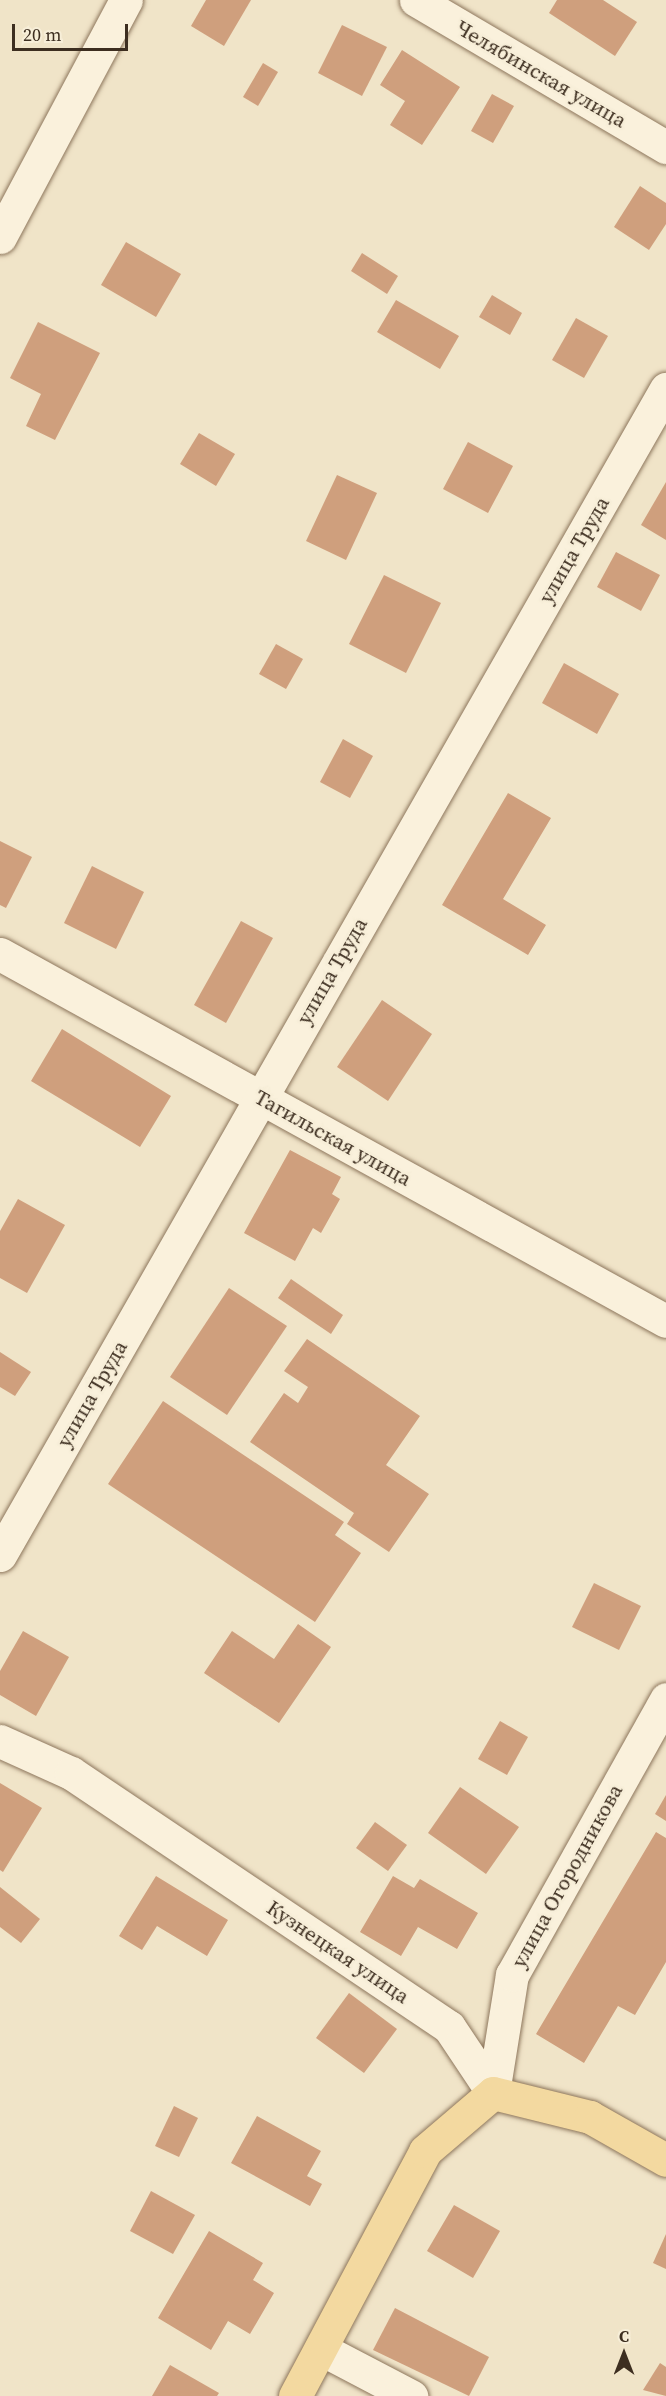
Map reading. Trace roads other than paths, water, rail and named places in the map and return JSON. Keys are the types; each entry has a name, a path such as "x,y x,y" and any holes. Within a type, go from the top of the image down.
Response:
{"main road":[{"path":"295,2396 424,2151 493,2093 590,2117 666,2160"}],"street":[{"path":"0,237 126,0"},
{"name":"Челябинская улица","path":"416,0 666,147"},
{"name":"улица Труда","path":"0,1555 666,389"},
{"name":"Тагильская улица","path":"0,954 666,1321"},
{"name":"улица Огородникова","path":"493,2093 512,1976 666,1699"},
{"name":"Кузнецкая улица","path":"0,1741 71,1773 449,2027 493,2093"},
{"path":"321,2349 411,2396"}]}
